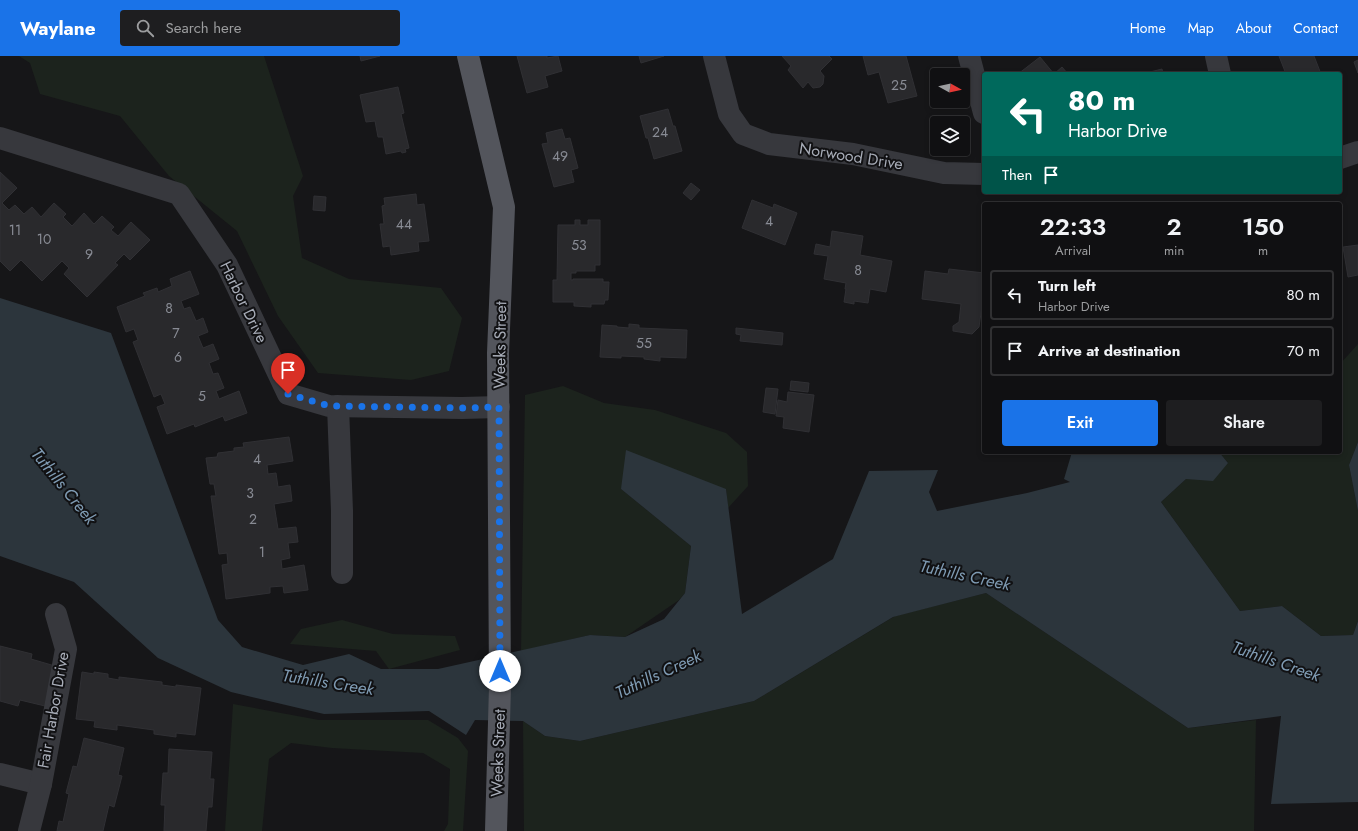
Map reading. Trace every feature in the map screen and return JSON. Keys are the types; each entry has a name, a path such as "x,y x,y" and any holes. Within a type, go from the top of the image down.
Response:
{"main road":[{"name":"Weeks Street","path":"468,56 504,207 498,353 500,686 496,831"}],"street":[{"name":"Norwood Drive","path":"714,56 729,114 744,134 769,144 853,154 944,173 982,174"},
{"path":"969,56 982,105"},
{"path":"1216,56 1220,72"},
{"name":"Harbor Drive","path":"0,138 179,194 227,265 288,394 329,406 462,408 499,407"},
{"path":"1342,157 1358,152"},
{"path":"338,406 342,511 342,573"},
{"name":"Fair Harbor Drive","path":"29,831 41,784 66,649 56,614"},
{"name":"Fair Harbor Drive","path":"0,774 41,784"}],"shaded area":[{"path":"19,56 264,56 303,176 293,196 302,258 349,279 441,288 462,318 449,371 411,380 318,373 278,316 237,231 169,176 120,116 40,94 30,63"},
{"path":"1358,344 1358,442 1349,465 1358,511 1358,621 1353,635 1321,636 1282,606 1240,611 1161,502 1186,479 1228,463 1221,454 1342,454 1342,362"},
{"path":"563,386 604,403 655,410 726,433 747,452 748,486 728,508 726,489 621,489 691,546 685,593 679,600 625,637 590,635 521,651 525,395"},
{"path":"986,593 1188,728 1256,720 1254,831 524,831 523,721 545,736 580,741 754,701 895,616"},
{"path":"342,620 393,634 455,636 460,650 389,669 376,651 290,644 301,629"},
{"path":"233,704 319,720 428,720 458,738 468,751 463,831 444,831 448,824 450,769 423,753 332,748 291,743 269,759 262,831 225,831"}],"water":[{"name":"Tuthills Creek","path":"0,298 111,333 218,620 242,647 303,665 349,654 381,669 438,669 590,635 625,637 664,619 685,593 691,546 621,489 626,450 726,489 742,614 833,559 869,471 938,470 929,492 937,511 1027,493 1070,482 1064,479 1071,454 1221,454 1228,463 1213,481 1186,479 1161,502 1240,611 1282,606 1321,636 1353,635 1358,621 1358,802 1271,804 1281,716 1188,728 986,593 893,617 754,701 580,741 545,736 523,721 475,720 466,735 429,711 324,714 231,692 158,658 74,582 0,556"},
{"path":"1358,442 1358,511 1349,465"}],"building":[{"path":"360,56 380,56 361,61"},
{"path":"517,56 547,56 547,58 558,56 562,71 545,76 548,87 527,93"},
{"path":"639,56 664,56 641,63"},
{"path":"782,56 829,56 832,59 820,71 824,76 823,84 820,87 813,88 808,82 803,88 788,70 791,66"},
{"path":"863,56 906,56 917,96 888,103 879,72 868,75"},
{"path":"1279,56 1314,56 1320,72 1285,72"},
{"path":"1040,57 1052,72 1021,72"},
{"path":"1358,60 1358,73 1354,62"},
{"path":"1062,67 1066,72 1056,72"},
{"path":"1162,69 1163,72 1150,72"},
{"path":"398,87 404,113 401,114 409,148 405,149 406,152 402,153 401,151 386,154 383,137 378,137 375,121 366,122 360,95"},
{"path":"668,109 673,126 675,126 682,151 654,159 640,116"},
{"path":"562,129 565,139 570,138 578,168 571,170 574,182 554,187 542,144 548,143 546,133"},
{"path":"0,172 17,188 2,203 9,210 15,205 24,214 32,207 41,217 54,203 66,214 63,217 72,226 84,213 94,224 102,216 114,227 111,230 118,236 131,222 150,240 130,260 124,254 115,263 118,265 87,297 64,274 69,268 62,261 42,281 21,260 10,271 0,261"},
{"path":"691,183 700,190 691,200 683,193"},
{"path":"416,194 417,205 424,204 429,241 418,242 419,251 391,255 390,246 383,247 380,224 384,224 382,206 385,205 384,198"},
{"path":"314,196 326,197 325,211 313,210"},
{"path":"752,200 773,208 774,204 797,213 785,245 742,228"},
{"path":"575,220 580,220 580,225 588,225 588,220 600,220 600,265 595,265 595,271 576,271 576,273 571,273 571,280 603,279 603,282 609,282 608,300 605,300 604,304 591,304 591,307 574,306 574,302 553,302 553,280 557,280 558,225 575,225"},
{"path":"832,231 863,236 860,255 892,261 886,292 870,289 868,303 854,301 854,304 844,302 846,283 824,279 828,256 814,254 816,244 830,247"},
{"path":"1358,245 1358,275 1348,277 1343,247"},
{"path":"949,269 982,273 982,306 979,327 972,334 953,331 953,326 959,322 961,304 922,299 925,271 948,274"},
{"path":"190,271 199,294 181,301 184,309 190,307 196,321 203,318 208,332 198,336 203,348 213,344 219,359 209,363 213,374 218,373 224,388 216,391 219,399 239,391 247,413 225,421 223,416 195,427 194,424 167,434 157,407 165,404 161,394 154,397 133,342 138,340 134,329 126,332 117,307 145,296 143,293 157,288 158,292 172,286 170,279"},
{"path":"629,324 639,325 639,328 687,330 686,358 660,357 660,361 644,359 644,357 600,357 602,325 629,328"},
{"path":"736,328 783,333 782,345 740,341 741,335 736,334"},
{"path":"791,381 809,383 808,392 790,390"},
{"path":"766,388 778,389 775,414 763,412"},
{"path":"788,392 814,395 809,432 783,428 784,417 776,416 778,400 787,402"},
{"path":"289,437 293,461 267,465 268,474 276,473 278,487 290,485 292,501 274,504 278,529 296,527 298,542 288,543 290,558 281,560 282,569 304,565 308,590 284,593 283,586 270,587 270,593 226,599 222,565 228,564 227,553 219,554 211,496 216,496 214,484 210,484 206,458 217,457 218,453 234,451 234,448 244,447 243,443"},
{"path":"0,646 32,654 31,659 55,666 45,706 20,700 18,706 0,701"},
{"path":"82,672 108,674 108,678 119,680 119,677 162,682 162,685 176,687 176,685 201,688 195,735 176,733 176,737 154,734 154,730 117,725 117,730 94,727 95,721 76,719"},
{"path":"84,738 124,748 118,775 122,776 114,807 109,805 103,831 57,831 59,821 63,822 69,794 66,793 73,766 77,767"},
{"path":"169,749 212,752 210,779 214,779 212,807 208,807 206,831 164,831 165,805 161,805 163,773 168,773"}],"route":[{"path":"288,394 329,406 462,408 499,407 500,671"}]}
